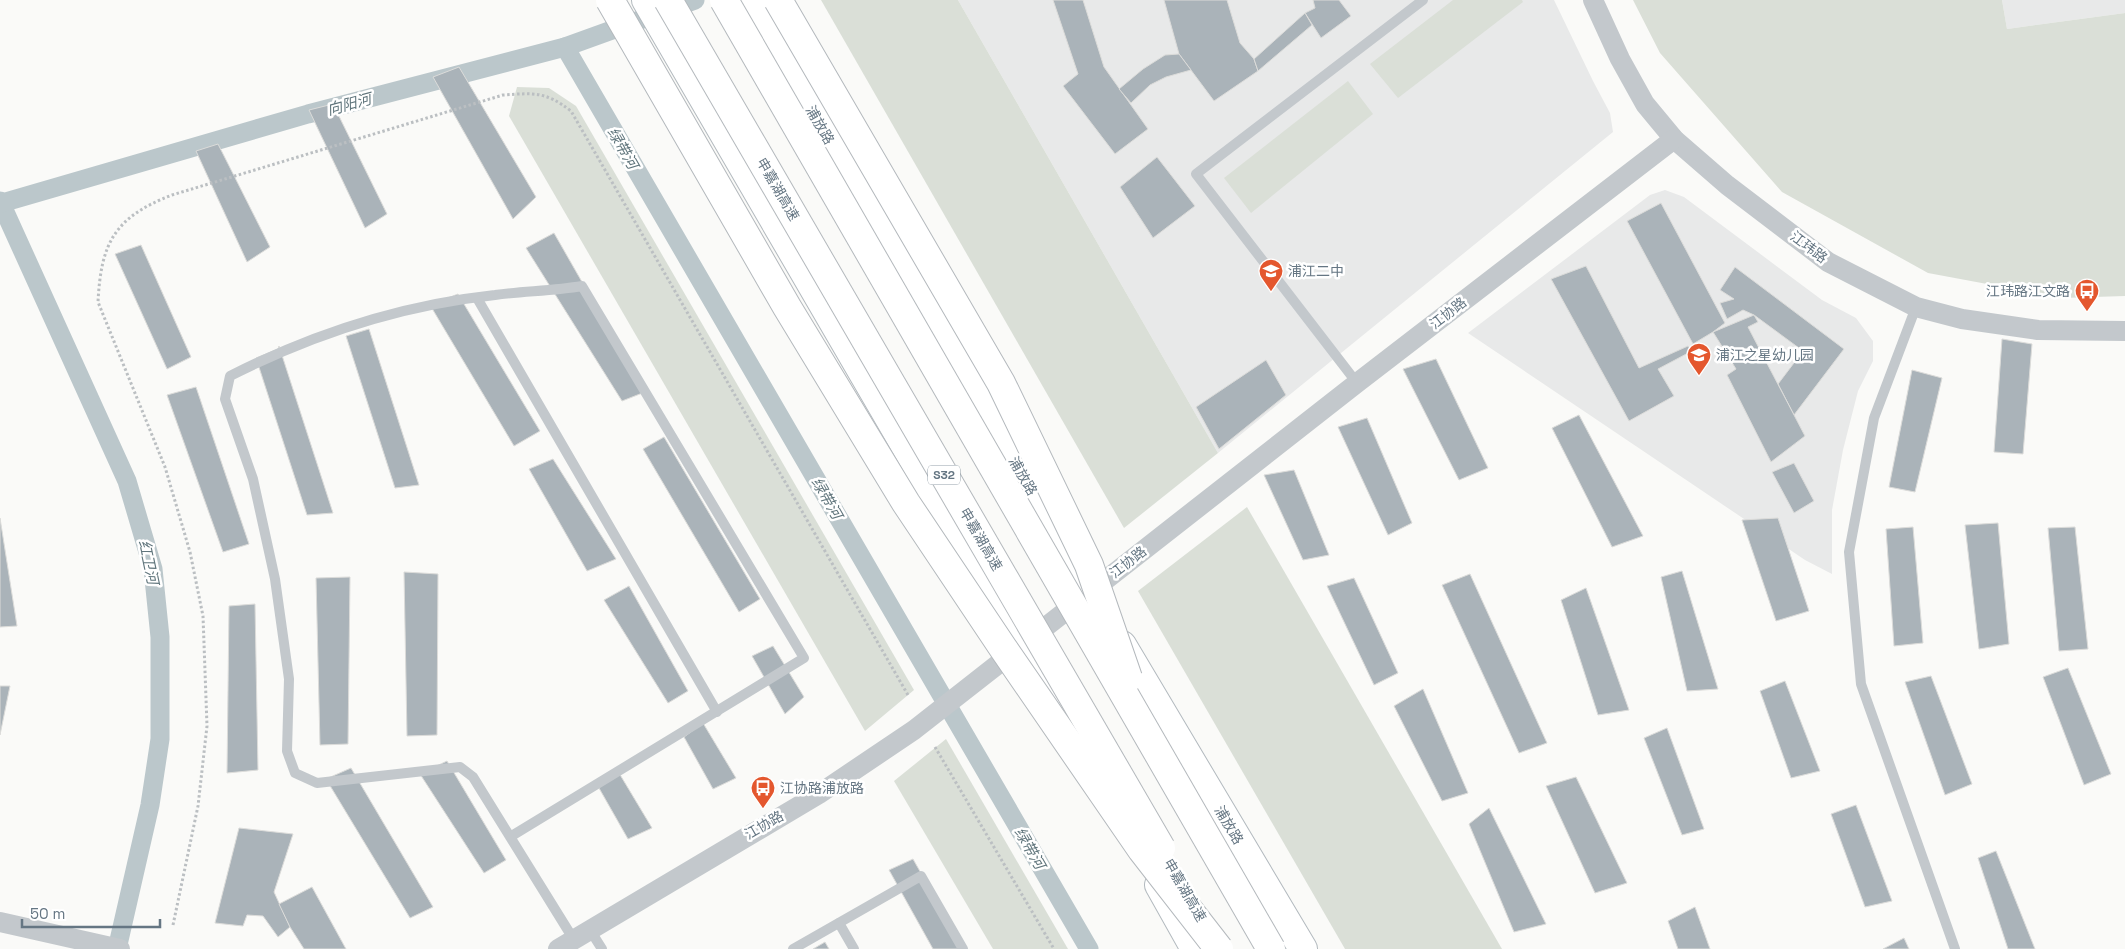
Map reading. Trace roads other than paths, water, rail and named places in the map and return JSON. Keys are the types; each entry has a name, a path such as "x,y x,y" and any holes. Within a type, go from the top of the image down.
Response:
{"main road":[{"path":"610,0 787,307 906,503 1142,850 1219,949"},
{"path":"646,0 1022,646 1195,949"},
{"name":"申嘉湖高速","path":"668,0 1219,949"},
{"path":"724,0 1271,949"},
{"path":"761,5 1001,383 1089,566 1149,738"},
{"name":"浦放路","path":"761,5 1090,592 1303,949"}],"street":[{"name":"江玮路","path":"1592,0 1620,60 1645,104 1674,139 1727,185 1828,262 1916,308 1962,320 2038,330 2125,331"},
{"name":"江协路","path":"574,940 819,794 914,730 1357,383 1674,139"},
{"path":"0,922 120,949"}],"lane":[{"path":"1357,383 1196,174 1423,0"},
{"path":"510,837 804,658 582,286 554,291 495,294 423,307 343,328 274,355 230,376 225,399 253,479 275,579 289,679 286,751 296,773 317,783 460,767 473,777 510,837 574,940 602,949"},
{"path":"478,298 717,712"},
{"path":"1916,308 1874,418 1849,552 1861,684 1955,949"},
{"path":"793,949 921,876 964,949"},
{"path":"839,923 854,949"}],"waterway":[{"name":"向阳河","path":"2,203 308,114 565,47 695,0"},
{"name":"绿带河","path":"565,47 1089,949"},
{"name":"红卫河","path":"0,201 127,481 153,569 160,637 160,739 150,805 117,949"}],"place":[{"name":"浦江二中","path":"1271,292"},
{"name":"江玮路江文路","path":"2087,312"},
{"name":"浦江之星幼儿园","path":"1699,376"},
{"name":"江协路浦放路","path":"763,809"}]}
